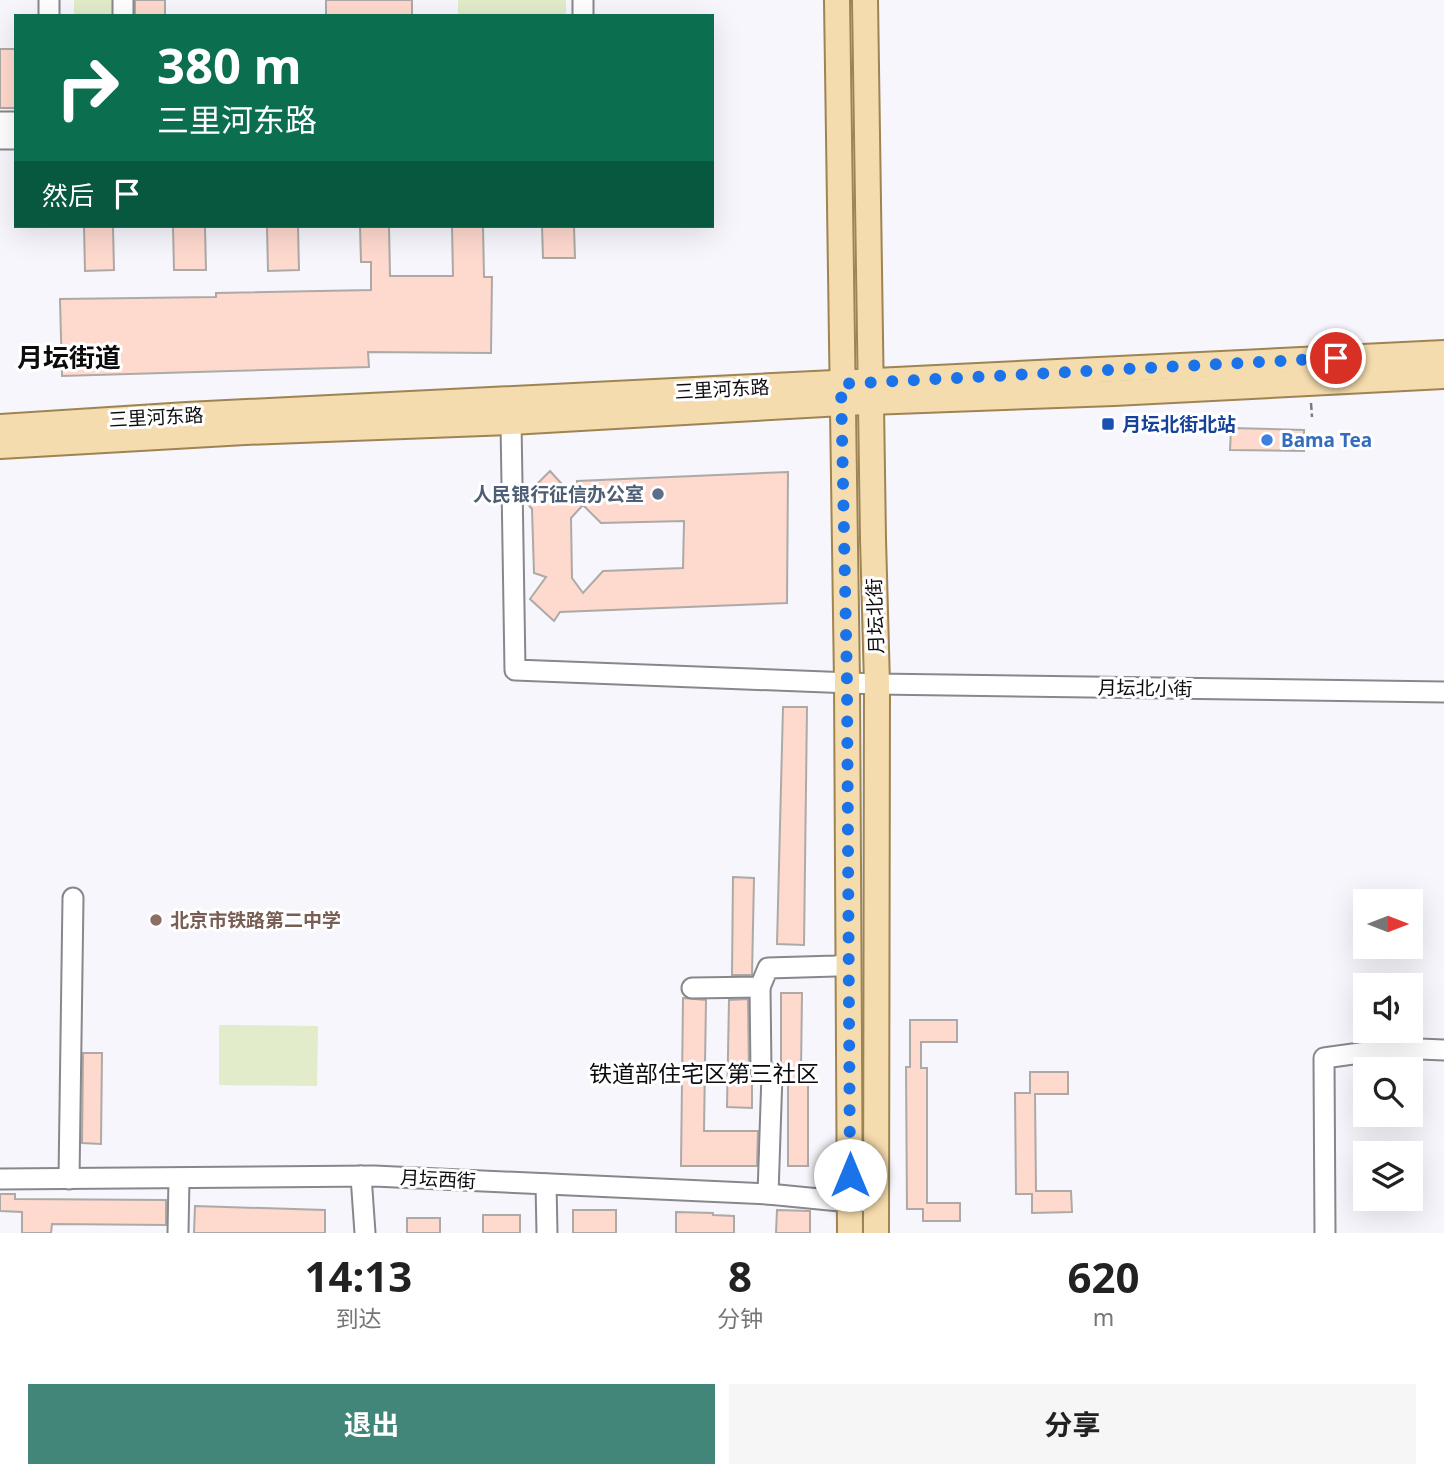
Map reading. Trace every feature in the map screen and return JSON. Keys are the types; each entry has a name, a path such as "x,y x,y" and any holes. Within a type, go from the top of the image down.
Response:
{"main road":[{"name":"月坛北街","path":"837,0 847,682 850,1233"},
{"name":"月坛北街","path":"865,0 877,684 876,1233"},
{"name":"三里河东路","path":"871,392 1444,353"},
{"name":"三里河东路","path":"0,426 187,415 1444,376"},
{"name":"三里河东路","path":"0,446 245,432 510,422 842,393"}],"street":[{"name":"月坛北小街","path":"510,422 515,670 877,684 1444,692"},
{"path":"69,1179 73,898"},
{"path":"768,1194 772,1074 761,1073 760,986 768,968 836,966 849,963"},
{"path":"692,988 760,986"},
{"path":"1325,1233 1324,1058 1396,1048 1444,1050"},
{"path":"361,1176 365,1233"},
{"name":"月坛西街","path":"0,1180 361,1176 768,1194 850,1202 876,1201"},
{"path":"178,1233 179,1178"},
{"path":"546,1184 547,1233"}],"green space":[{"path":"74,0 115,0 115,14 74,14"},
{"path":"458,0 566,0 566,14 458,14"},
{"path":"219,1025 318,1026 317,1086 219,1085"}],"building":[{"path":"135,0 165,0 165,14 135,14"},
{"path":"326,0 412,0 412,14 326,14"},
{"path":"0,49 14,49 14,108 0,108"},
{"path":"84,228 113,228 114,270 85,271"},
{"path":"173,228 205,228 206,270 174,270"},
{"path":"267,228 298,228 299,270 268,271"},
{"path":"360,228 389,228 390,276 453,276 452,228 483,228 484,277 492,277 491,353 368,352 369,367 62,376 60,299 216,297 216,293 371,290 371,262 361,262"},
{"path":"542,228 574,228 575,258 543,258"},
{"name":"Bama Tea","path":"1231,428 1304,430 1304,451 1230,450"},
{"path":"550,471 577,501 577,481 788,472 787,603 560,612 554,621 530,599 546,577 534,573 532,509 524,497","holes":["583,505 601,523 684,521 683,568 603,571 583,593 572,578 571,518"]},
{"path":"783,707 807,707 804,945 777,944"},
{"path":"733,877 754,878 752,975 732,975"},
{"path":"781,993 802,993 801,1071 808,1071 808,1166 788,1166 788,1076 784,1076 781,1066"},
{"path":"683,998 706,1000 704,1131 758,1131 757,1166 681,1166"},
{"path":"748,999 752,1108 727,1107 729,1000"},
{"path":"910,1020 957,1020 957,1042 921,1042 921,1068 927,1068 927,1203 960,1203 960,1221 923,1221 923,1209 907,1209 906,1067 910,1067"},
{"path":"83,1053 102,1053 101,1144 82,1143"},
{"path":"1030,1072 1068,1072 1068,1094 1035,1094 1036,1191 1071,1191 1072,1212 1032,1213 1032,1194 1016,1194 1015,1093 1030,1093"},
{"path":"0,1194 15,1194 15,1199 166,1200 166,1225 52,1224 51,1233 22,1233 22,1212 0,1211"},
{"path":"195,1206 325,1210 325,1233 194,1233"},
{"path":"573,1210 616,1210 616,1233 573,1233"},
{"path":"777,1210 810,1211 810,1233 776,1233"},
{"path":"676,1212 734,1216 734,1233 676,1233"},
{"path":"483,1215 520,1215 520,1233 483,1233"},
{"path":"407,1218 440,1218 440,1233 407,1233"}],"place":[{"name":"月坛北街北站","path":"1108,424"},
{"name":"Bama Tea","path":"1267,440"},
{"name":"人民银行征信办公室","path":"658,494"},
{"name":"北京市铁路第二中学","path":"156,920"}],"district":[{"name":"月坛街道","path":"69,357"},
{"name":"铁道部住宅区第三社区","path":"704,1073"}],"route":[{"path":"850,1175 847,682 841,384 1336,358"}]}
